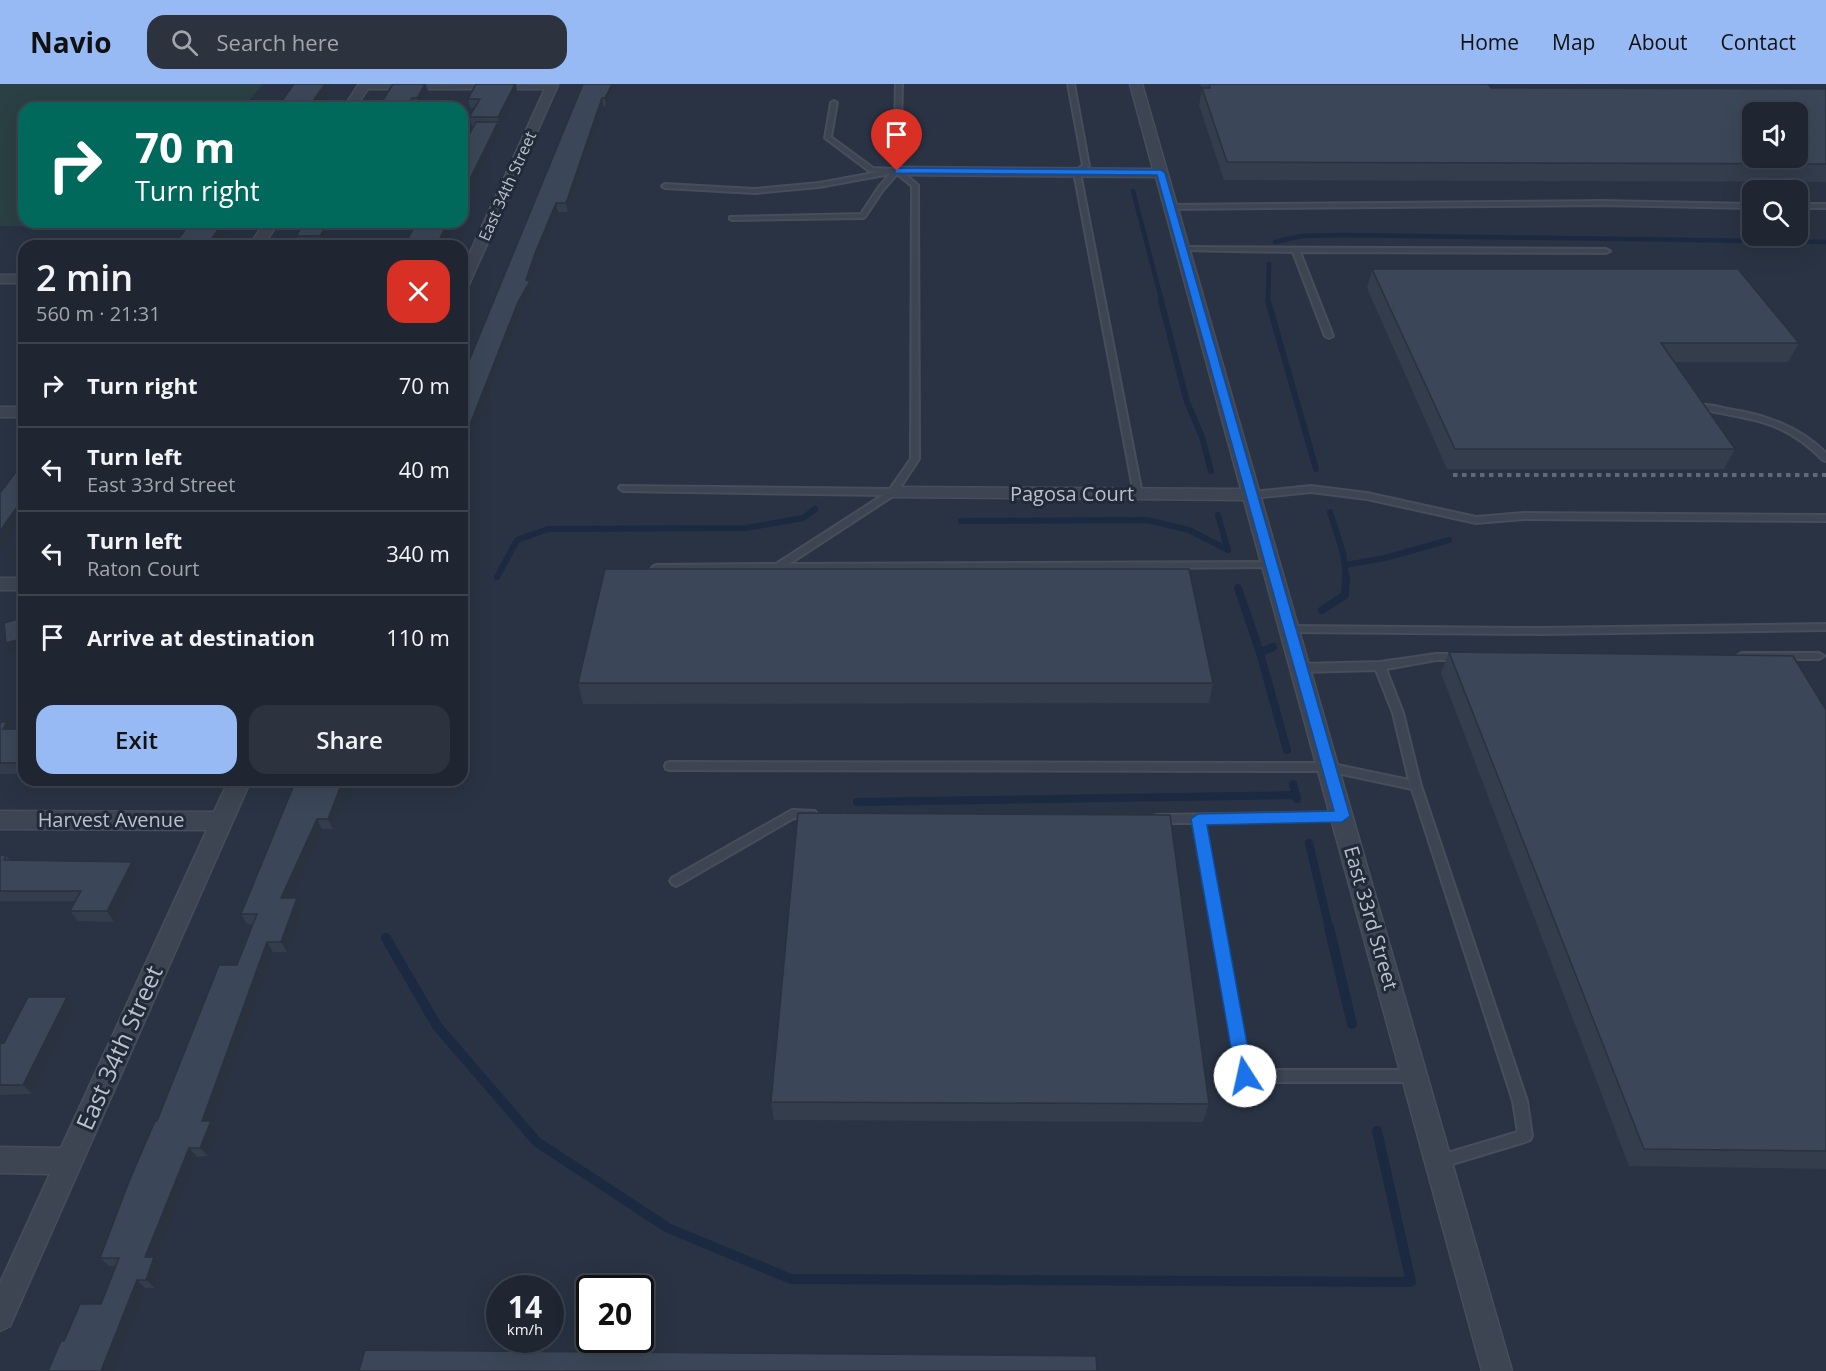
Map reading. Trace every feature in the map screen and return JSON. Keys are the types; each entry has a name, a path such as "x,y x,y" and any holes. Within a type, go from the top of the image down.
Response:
{"street":[{"name":"East 33rd Street","path":"1137,84 1497,1371"},
{"path":"353,102 364,85 552,85"},
{"name":"East 34th Street","path":"468,271 552,85"},
{"path":"897,171 1161,173"},
{"path":"0,279 18,279"},
{"path":"0,412 18,412"},
{"name":"Pagosa Court","path":"893,492 1252,495"},
{"path":"0,584 18,584"},
{"name":"East 34th Street","path":"0,1316 237,786"},
{"name":"Harvest Avenue","path":"0,820 222,820"},
{"path":"0,1160 70,1161"}],"lane":[{"path":"732,218 863,216 880,189 897,171 899,84"},
{"path":"1071,84 1086,166 1077,172 1138,494"},
{"path":"777,568 893,492 915,459 915,186 897,171 871,170 828,138 834,103"},
{"path":"665,186 755,190 819,185 897,171"},
{"path":"1171,207 1602,203 1742,206"},
{"path":"1808,206 1826,206"},
{"path":"1183,249 1606,251"},
{"path":"1296,249 1329,336"},
{"path":"1703,407 1749,414 1788,426 1801,433 1826,458"},
{"path":"623,488 893,492"},
{"path":"1252,495 1295,489 1338,491 1476,520 1524,516 1826,518"},
{"path":"657,568 1272,566"},
{"path":"1290,629 1540,631 1826,627"},
{"path":"1735,656 1819,656"},
{"path":"1300,668 1380,666 1436,657 1472,657"},
{"path":"1380,666 1398,713 1416,786 1520,1101 1525,1136 1439,1162"},
{"path":"670,766 1328,767 1416,786"},
{"path":"676,882 792,814 828,814"},
{"path":"1139,819 1342,816"},
{"path":"1198,819 1245,1076 1415,1076"}],"green space":[{"path":"0,84 263,84 248,102 18,102 18,226 0,226"}],"building":[{"path":"294,84 325,84 312,102 281,102"},
{"path":"393,84 425,84 417,98 412,98 410,102 382,102"},
{"path":"476,84 515,84 498,117 469,117 480,99 468,99"},
{"path":"583,84 612,84 605,98 602,98 566,203 556,203 526,280 530,281 518,302 468,430 468,363"},
{"path":"1209,84 1488,84 1491,88 1826,89 1826,164 1808,164 1808,102 1742,102 1742,164 1227,162 1202,88 1210,88"},
{"path":"476,122 498,122 468,183 468,137"},
{"path":"186,228 219,228 211,240 178,240"},
{"path":"301,228 325,228 320,236 296,236"},
{"path":"414,228 445,228 439,240 407,240"},
{"path":"1372,269 1738,269 1799,343 1661,343 1735,449 1455,449"},
{"path":"18,469 18,506 0,531 0,493"},
{"path":"605,569 1189,569 1213,683 578,683"},
{"path":"18,619 18,640 6,643 4,623"},
{"path":"1449,652 1793,656 1826,710 1826,1151 1644,1149"},
{"path":"0,722 7,722 3,729 18,729 18,763 0,763"},
{"path":"294,786 341,786 328,819 317,819 281,898 297,898 281,942 267,942 202,1121 211,1121 200,1148 189,1148 145,1257 154,1257 146,1280 137,1280 101,1371 48,1371 80,1304 101,1304 119,1258 100,1258 130,1179 155,1121 157,1121 219,965 237,965 257,914 241,914"},
{"path":"798,813 1170,815 1209,1104 771,1102"},
{"path":"0,855 6,855 4,860 132,862 107,911 70,911 81,891 0,891"},
{"path":"28,997 67,997 23,1085 0,1085 0,1043 4,1043"},
{"path":"365,1350 486,1351 486,1353 1096,1356 1097,1371 359,1371"}],"waterway":[{"path":"1133,191 1162,302"},
{"path":"1275,242 1301,236 1345,235 1826,242"},
{"path":"1268,301 1269,264"},
{"path":"1161,301 1187,402 1202,437 1211,471"},
{"path":"1268,301 1316,469"},
{"path":"497,577 517,540 548,529 746,528 803,518 815,509"},
{"path":"1330,512 1343,553 1346,578"},
{"path":"961,521 1147,520 1189,530 1228,550 1218,515"},
{"path":"1345,565 1385,558 1449,540"},
{"path":"1322,610 1345,595 1346,578"},
{"path":"1238,588 1260,653"},
{"path":"1260,653 1273,647"},
{"path":"1260,653 1287,750"},
{"path":"1293,784 1296,795"},
{"path":"857,802 1296,795"},
{"path":"1296,795 1297,799"},
{"path":"1309,843 1329,928"},
{"path":"1329,927 1352,1024"},
{"path":"386,938 437,1026 537,1142 668,1228 791,1279 1411,1282 1377,1131"}],"railway":[{"path":"1453,475 1826,475"}],"route":[{"path":"897,171 1161,173 1342,816 1198,819 1245,1076"}]}
